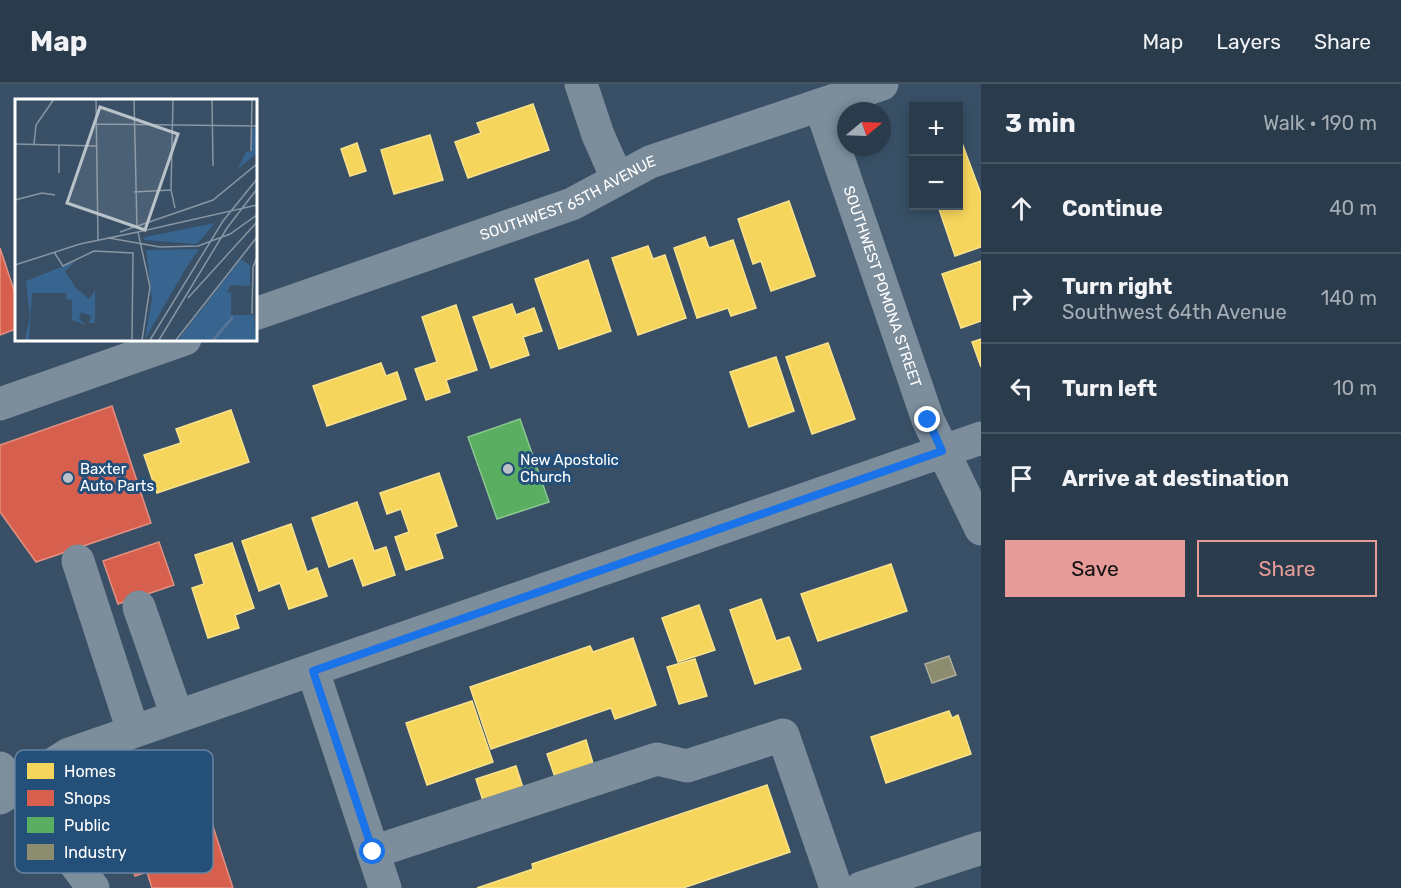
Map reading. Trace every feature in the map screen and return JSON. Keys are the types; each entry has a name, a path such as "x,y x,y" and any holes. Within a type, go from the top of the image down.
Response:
{"highway":[{"path":"80,873 93,888"}],"street":[{"path":"581,84 598,135 617,178"},
{"name":"SOUTHWEST 65TH AVENUE","path":"256,314 572,204 650,162 882,84"},
{"name":"SOUTHWEST POMONA STREET","path":"820,105 928,420 981,529"},
{"path":"0,405 182,340"},
{"path":"81,750 981,438"},
{"path":"78,561 133,732"},
{"path":"139,607 177,716"},
{"path":"313,671 385,888"},
{"path":"373,852 657,759 687,766 783,735 836,888"},
{"path":"861,888 981,848"}],"building: Homes":[{"path":"533,104 549,150 468,178 455,142 481,133 477,123"},
{"path":"430,135 443,180 394,194 381,150"},
{"path":"357,143 366,171 350,176 341,149"},
{"path":"963,146 981,194 981,247 955,256 939,210 963,210"},
{"path":"789,201 815,276 771,291 761,261 753,264 738,219"},
{"path":"705,237 709,248 733,240 756,308 731,316 728,308 697,318 674,248"},
{"path":"648,246 653,259 665,255 686,318 638,335 612,258"},
{"path":"588,260 611,331 559,349 535,279"},
{"path":"981,261 981,321 961,328 942,274"},
{"path":"512,304 516,315 534,308 542,331 523,337 529,355 491,368 473,317"},
{"path":"456,305 477,370 446,380 450,392 426,400 415,369 437,362 422,317"},
{"path":"981,339 981,367 972,342"},
{"path":"828,343 855,419 812,434 786,357"},
{"path":"776,357 794,411 749,427 730,372"},
{"path":"381,363 386,376 397,372 406,399 327,426 313,386"},
{"path":"231,410 249,462 157,493 144,455 181,443 176,429"},
{"path":"439,473 457,526 435,534 443,558 406,570 395,537 409,532 401,509 387,514 380,493"},
{"path":"357,502 374,551 386,547 395,575 363,586 353,558 329,567 312,518"},
{"path":"291,524 307,572 317,568 327,596 289,609 280,583 259,591 242,541"},
{"path":"232,543 254,608 235,615 239,628 208,638 192,588 204,584 195,555"},
{"path":"891,564 907,611 818,641 801,594"},
{"path":"761,599 776,641 789,637 801,669 755,684 730,610"},
{"path":"699,605 715,650 678,662 662,618"},
{"path":"633,638 656,705 615,719 611,708 491,749 470,687 590,646 593,652"},
{"path":"695,659 707,696 679,704 667,667"},
{"path":"472,701 493,762 427,785 406,723"},
{"path":"949,711 952,718 958,715 971,754 886,783 871,737"},
{"path":"586,740 595,770 557,783 547,754"},
{"path":"516,766 525,794 485,807 476,779"},
{"path":"767,785 790,852 683,888 477,888 533,869 532,864"}],"building: Shops":[{"path":"0,248 15,293 15,329 0,335"},
{"name":"Baxter Auto Parts","path":"112,406 151,523 36,562 0,512 0,445"},
{"path":"159,542 174,585 118,604 103,561"},
{"path":"213,827 233,888 152,888 147,873 213,873"}],"building: Public":[{"name":"New Apostolic Church","path":"520,419 549,502 497,519 468,437"}],"building: Industry":[{"path":"949,656 956,675 932,683 925,664"}],"place":[{"name":"New Apostolic Church","path":"508,469"},
{"name":"Baxter Auto Parts","path":"68,478"}],"route":[{"path":"373,852 313,671 942,451 928,420"}]}
